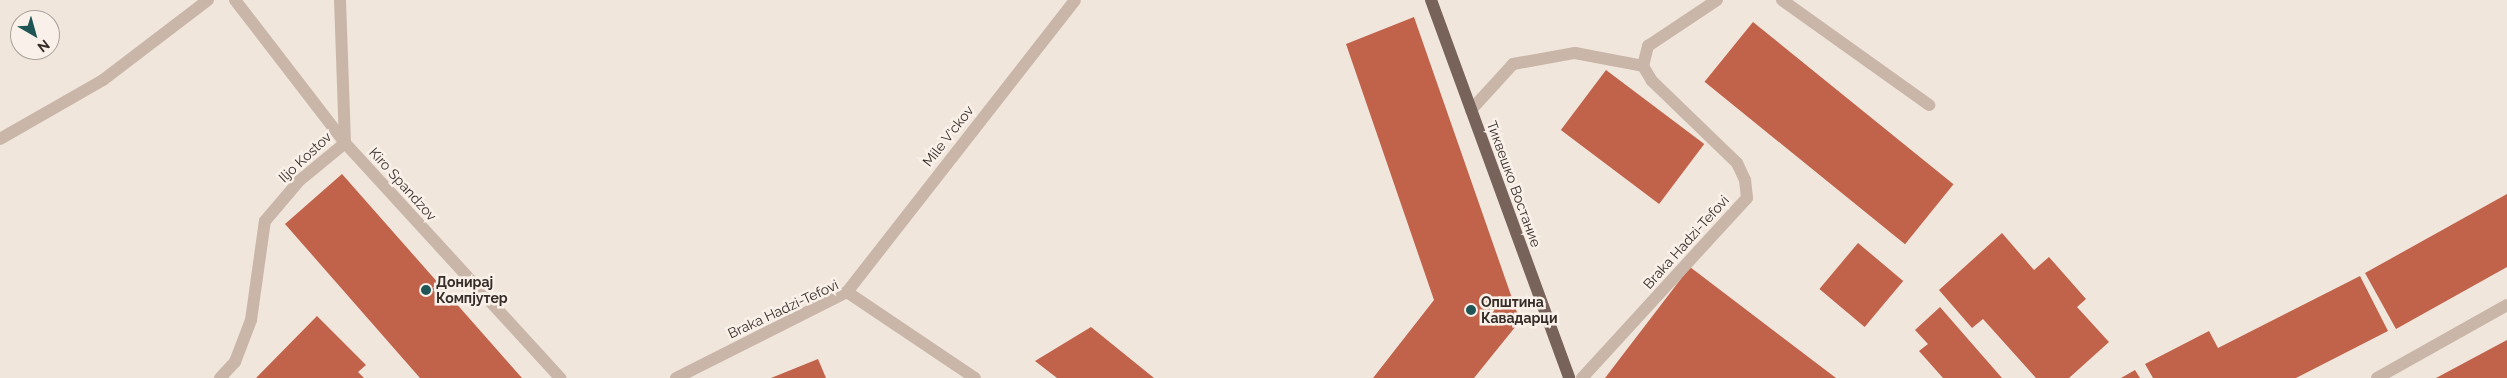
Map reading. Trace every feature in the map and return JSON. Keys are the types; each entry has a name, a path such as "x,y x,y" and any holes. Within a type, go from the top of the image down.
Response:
{"main road":[{"name":"Тиквешко Востание","path":"1431,0 1569,378"}],"street":[{"path":"0,139 103,80 208,0"},
{"name":"Kiro Spandzov","path":"235,0 345,143 560,378"},
{"name":"Iljo Kostov","path":"220,378 235,362 251,320 265,221 299,180 345,143 340,0"},
{"name":"Mile V'ckov","path":"847,292 1075,0"},
{"path":"1471,110 1513,64 1575,53 1643,66 1648,46 1717,0"},
{"path":"1782,0 1929,105"},
{"name":"Braka Hadzi-Tefovi","path":"1582,378 1747,198 1745,180 1737,163 1652,81 1643,66"},
{"name":"Braka Hadzi-Tefovi","path":"676,378 847,292 975,378"},
{"path":"2377,378 2507,305"}],"building":[{"path":"1414,17 1520,321 1474,378 1373,378 1434,300 1346,44"},
{"path":"1753,22 1954,184 1905,244 1705,82"},
{"path":"1606,70 1704,144 1659,204 1561,130"},
{"path":"342,174 522,378 420,378 285,224"},
{"path":"2507,194 2507,267 2396,329 2365,273"},
{"path":"2002,233 2034,270 2049,257 2086,299 2077,307 2109,342 2069,378 2036,378 1983,319 1972,328 1939,290"},
{"path":"1858,243 1903,281 1865,327 1819,289"},
{"path":"1690,267 1836,378 1605,378"},
{"path":"2360,276 2388,331 2296,378 2153,378 2145,364 2209,331 2218,348"},
{"path":"1940,307 2002,378 1943,378 1919,351 1928,344 1915,330"},
{"path":"317,316 366,365 358,372 364,378 256,378"},
{"path":"1091,327 1154,378 1057,378 1035,361"},
{"path":"2507,340 2507,378 2436,378"},
{"path":"818,359 826,378 771,378"},
{"path":"2135,370 2140,378 2121,378"}],"place":[{"name":"Донирај Компјутер","path":"426,290"},
{"name":"Општина Кавадарци","path":"1471,310"}]}
